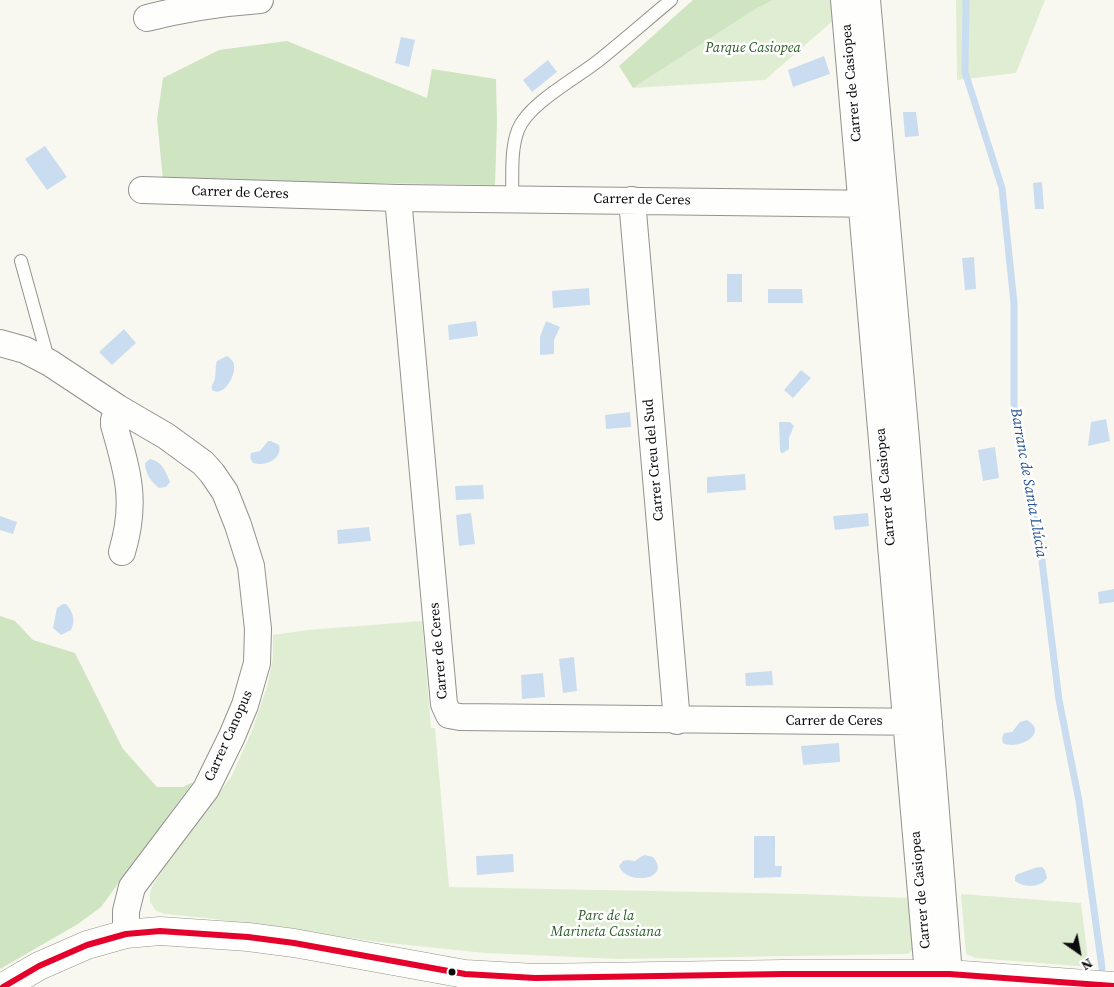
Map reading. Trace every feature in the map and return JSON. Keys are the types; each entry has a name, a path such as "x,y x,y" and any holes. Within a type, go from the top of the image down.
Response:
{"street":[{"path":"147,18 222,2 260,0"},
{"name":"Carrer de Casiopea","path":"844,0 874,204"},
{"name":"Carrer de Casiopea","path":"867,0 874,204 939,974"},
{"name":"Carrer de Ceres","path":"142,190 398,198 874,204"},
{"name":"Carrer de Ceres","path":"398,198 444,704 447,712 454,717 918,722"},
{"name":"Carrer Creu del Sud","path":"632,200 677,720"},
{"name":"Carrer Canopus","path":"0,343 25,350 50,363 118,408 166,436 203,463 219,482 231,506 251,566 258,629 257,663 245,705 206,789 132,888 126,911 126,934"},
{"path":"118,408 114,424 126,466 131,511 127,537 122,552"},
{"path":"3,987 63,954 106,938 160,931 248,937 294,943 464,974 535,978 939,974 1114,986"}],"lane":[{"path":"512,198 515,139 526,116 536,106 598,61 671,0"},
{"path":"21,261 50,363"}],"green space":[{"path":"693,0 773,0 754,10 633,88 619,66"},
{"name":"Parque Casiopea","path":"773,0 833,0 835,19 765,80 633,88 754,10"},
{"path":"956,0 1045,0 1016,73 957,80"},
{"path":"287,41 427,98 432,69 496,79 495,185 163,180 157,119 163,78 219,50"},
{"path":"0,616 15,621 33,640 75,653 123,749 157,787 183,787 193,782 101,907 78,924 0,969"},
{"name":"Parc de la Marineta Cassiana","path":"422,621 431,728 435,728 449,887 909,898 914,949 908,954 619,959 485,953 379,942 165,914 156,911 150,902 150,892 154,883 173,854 231,777 251,733 267,687 273,657 273,635 308,630"},
{"path":"961,894 1081,903 1089,967 976,958 966,954"}],"water":[{"path":"401,37 415,40 409,67 395,63"},
{"path":"824,56 830,74 793,87 788,70"},
{"path":"548,60 557,72 532,92 523,80"},
{"path":"903,112 916,112 919,136 905,137"},
{"path":"45,146 67,177 47,190 25,159"},
{"path":"1042,182 1044,209 1035,209 1033,183"},
{"path":"974,257 976,289 965,290 962,258"},
{"path":"727,274 742,274 742,302 727,302"},
{"path":"589,288 590,305 553,308 552,291"},
{"path":"768,289 802,289 803,303 768,303"},
{"path":"476,321 478,336 449,340 448,325"},
{"path":"546,321 560,327 554,340 554,354 540,355 540,337"},
{"path":"124,329 136,343 112,365 99,352"},
{"path":"227,356 234,364 233,374 225,388 216,392 212,390 212,386 217,361"},
{"path":"801,370 811,378 793,398 784,390"},
{"path":"630,412 631,427 606,429 605,415"},
{"path":"1106,419 1110,441 1088,446 1091,422"},
{"path":"779,422 790,422 794,426 789,438 789,449 783,453 780,450"},
{"path":"268,441 279,445 280,450 276,458 268,463 253,463 250,458 251,453 260,451"},
{"path":"995,447 999,478 983,481 978,450"},
{"path":"150,459 158,462 165,471 170,482 166,487 159,488 149,477 145,463"},
{"path":"745,474 746,490 707,493 707,477"},
{"path":"483,485 484,499 456,500 455,486"},
{"path":"471,513 475,544 459,546 456,515"},
{"path":"868,513 869,526 835,530 833,516"},
{"path":"0,516 17,522 13,534 0,530"},
{"path":"369,527 371,541 338,544 337,530"},
{"path":"1114,589 1114,602 1099,604 1098,592"},
{"path":"66,604 70,610 73,616 73,623 71,630 61,635 53,628 57,608"},
{"path":"574,657 577,691 563,693 559,659"},
{"path":"772,671 773,685 746,686 745,673"},
{"path":"543,673 545,697 522,699 521,675"},
{"path":"1027,720 1033,725 1035,730 1029,739 1016,745 1003,743 1004,733 1012,732 1020,722"},
{"path":"839,743 840,762 803,765 801,746"},
{"path":"754,836 775,836 775,866 782,866 781,877 754,878"},
{"path":"513,854 514,872 477,875 476,856"},
{"path":"645,855 653,857 658,865 657,871 646,878 630,876 623,872 619,866 623,861 635,861"},
{"path":"1042,867 1047,878 1041,884 1027,886 1015,881 1017,874"}],"waterway":[{"name":"Barranc de Santa Llúcia","path":"966,0 965,72 1002,188 1014,303 1014,414 1041,553 1059,700 1079,801 1102,968"}],"transit line":[{"path":"3,987 39,966 87,945 126,934 160,931 248,937 294,943 465,974 535,978 783,974 949,974 1114,986"}]}
